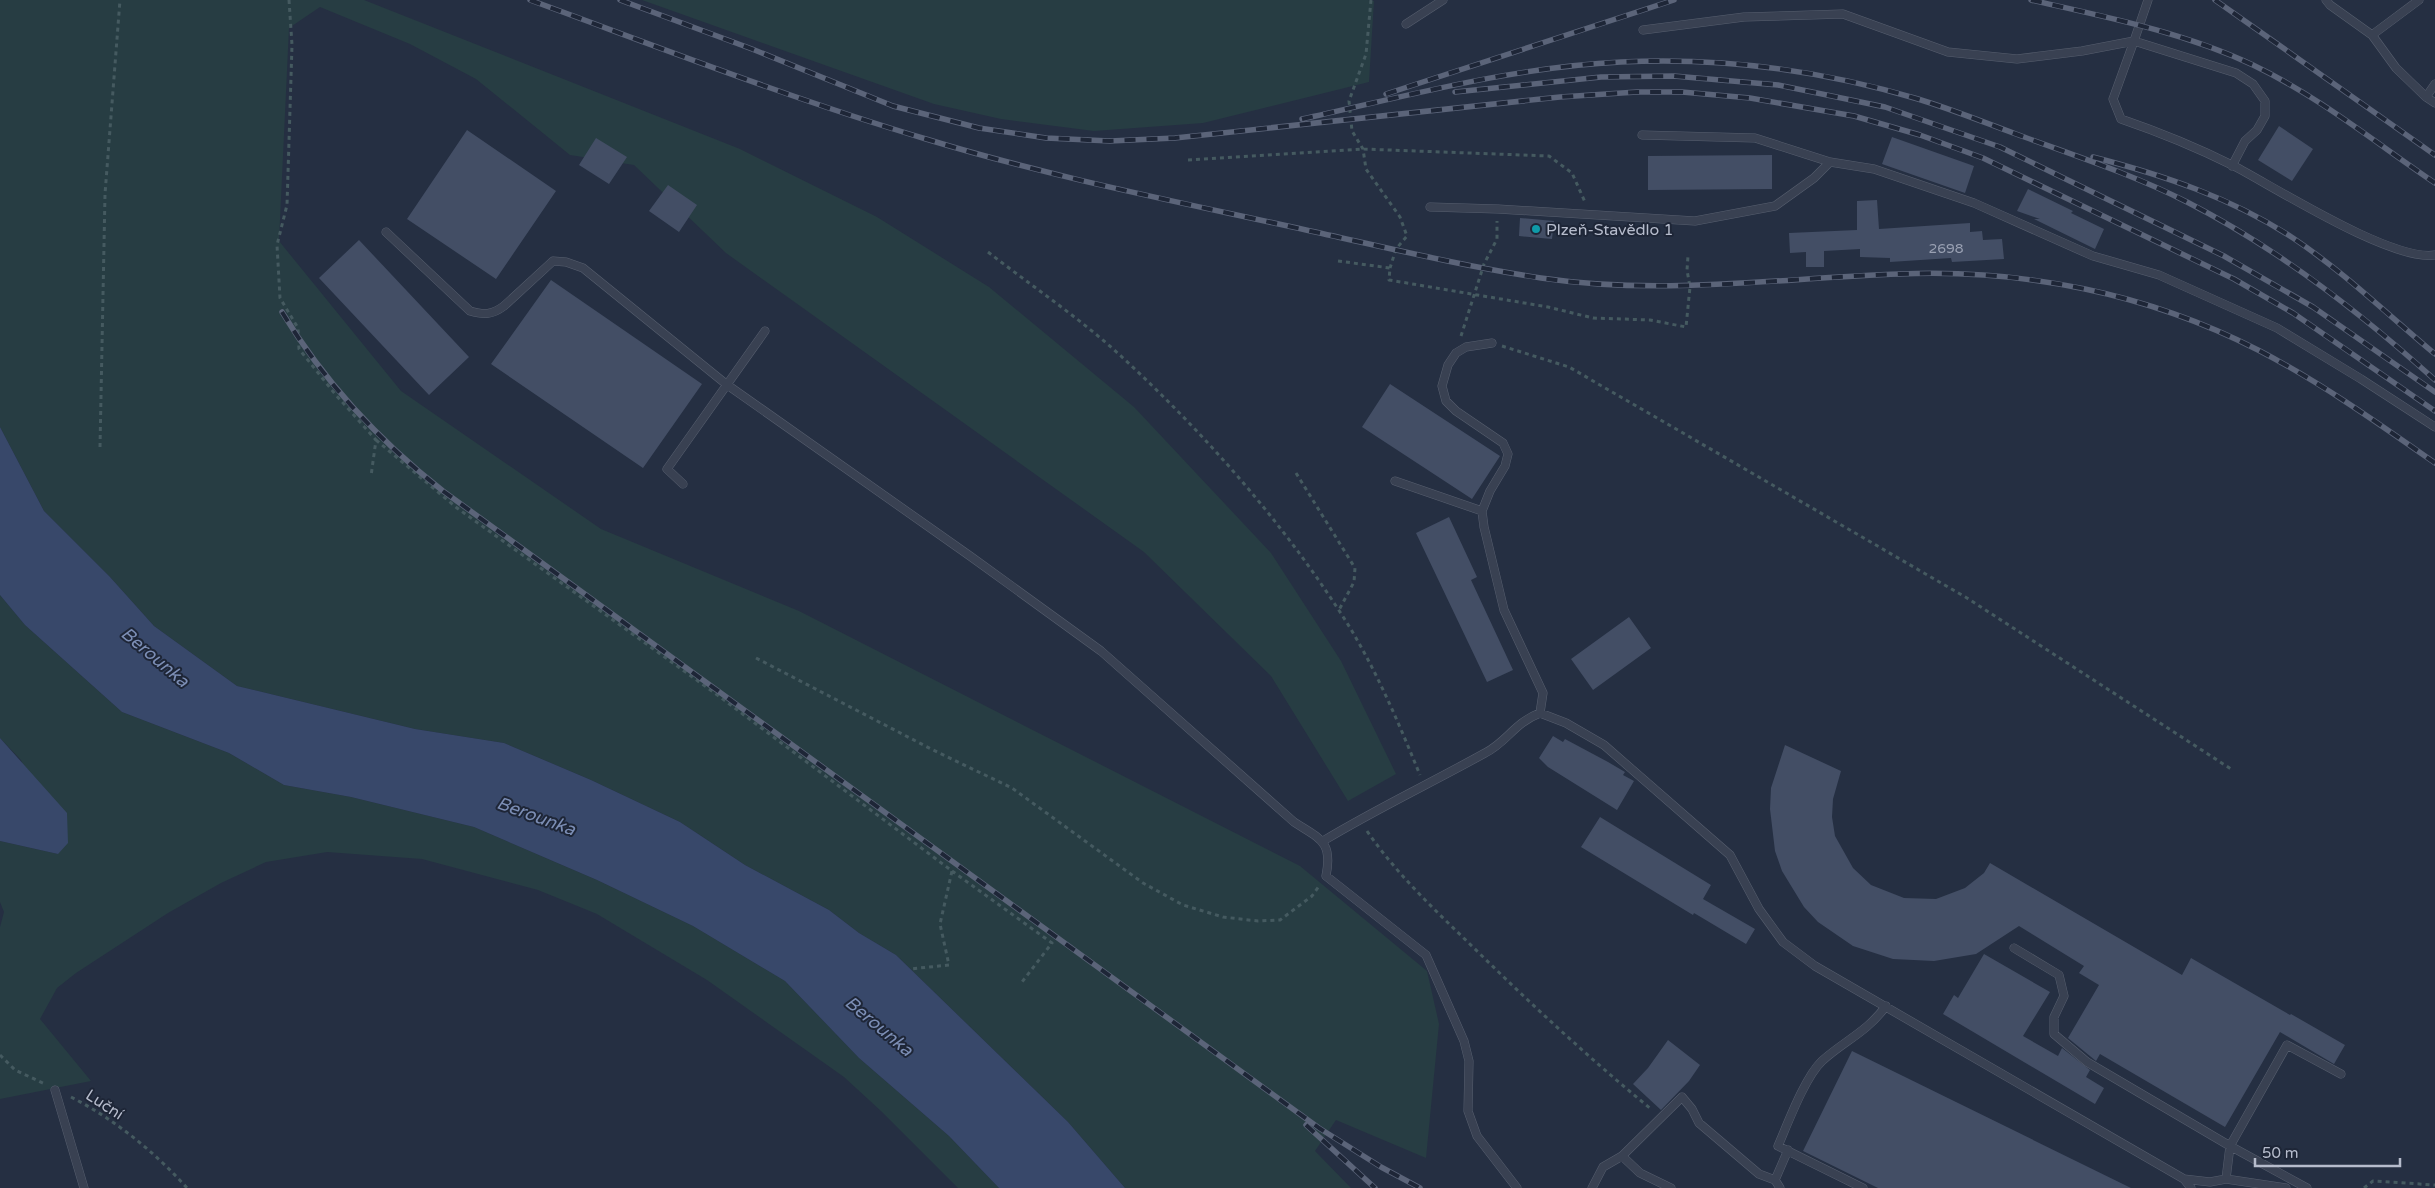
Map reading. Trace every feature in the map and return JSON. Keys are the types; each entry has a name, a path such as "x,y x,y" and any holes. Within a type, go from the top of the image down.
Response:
{"lane":[{"path":"1406,24 1443,0"},
{"path":"2148,0 2113,98 2121,119 2153,130 2232,166 2329,219 2380,243 2426,256 2435,255"},
{"path":"2326,0 2330,5 2372,35 2396,68 2426,97 2435,103"},
{"path":"2372,35 2419,0"},
{"path":"1643,30 1744,17 1843,14 1948,52 2017,59 2082,51 2134,41 2236,73 2254,84 2264,101 2266,116 2258,130 2245,141 2232,166"},
{"path":"2426,97 2435,84"},
{"path":"1642,135 1755,138 1830,162 1874,170 1974,203 2093,256 2168,280 2277,328 2435,427"},
{"path":"1430,208 1498,209 1696,221 1775,206 1814,178 1830,162"},
{"path":"386,232 470,311 485,315 495,313 504,306 552,260 566,262 583,268 726,384 1101,651 1294,822 1323,841 1329,859 1326,876 1426,956 1464,1041 1468,1061 1468,1112 1478,1136 1517,1188"},
{"path":"682,484 667,469 765,331"},
{"path":"1492,343 1466,347 1456,353 1448,365 1442,386 1446,401 1456,411 1503,443 1508,454 1505,466 1490,491 1482,511 1504,610 1543,693 1540,712"},
{"path":"1395,481 1482,511"},
{"path":"1323,841 1360,819 1487,753 1525,718 1540,712 1566,723 1604,745 1620,757 1730,855 1758,909 1784,942 1815,966 2184,1179 2210,1182 2226,1180 2286,1188"},
{"path":"2014,948 2058,975 2064,996 2054,1017 2054,1034 2087,1062 2230,1146 2307,1188"},
{"path":"1863,1188 1778,1146 1817,1067 1863,1032 1886,1006"},
{"path":"2226,1180 2230,1146 2288,1045 2341,1074"},
{"path":"56,1090 84,1188"},
{"path":"1592,1188 1603,1167 1622,1156 1682,1097 1692,1109 1699,1123 1759,1174 1775,1180 1780,1188"},
{"path":"1775,1180 1788,1150"},
{"path":"1622,1156 1640,1173 1671,1188"},
{"path":"2184,1179 2190,1188"}],"path":[{"path":"100,447 105,194 120,0"},
{"path":"289,0 292,45 287,205 277,244 280,298 298,328 299,349 335,394 376,440 457,508 716,694 952,871 1052,943 1022,982"},
{"path":"1371,0 1366,54 1349,101 1352,131 1363,150 1366,169 1400,217 1407,236 1396,250 1390,268 1389,280 1474,296 1548,307 1593,318 1650,320 1686,327 1690,287 1687,270 1688,256"},
{"path":"1188,160 1363,150 1549,156 1572,173 1591,216"},
{"path":"1456,353 1484,264 1497,239 1498,209"},
{"path":"988,252 1121,356 1222,458 1265,508 1339,610 1394,713 1424,785"},
{"path":"1338,261 1390,268"},
{"path":"1492,343 1569,367 1968,598 2231,769"},
{"path":"371,476 376,440"},
{"path":"1296,473 1355,568 1354,582 1339,610"},
{"path":"756,658 933,750 1012,788 1143,883 1183,905 1223,917 1258,922 1280,920 1312,896 1326,876"},
{"path":"1360,819 1386,857 1435,911 1551,1024 1661,1118"},
{"path":"910,969 949,965 940,924 952,871"},
{"name":"Luční","path":"0,1055 16,1070 80,1102 129,1135 174,1174 187,1188"},
{"path":"2364,1188 2373,1181 2435,1185"}],"green space":[{"path":"0,0 364,0 740,149 877,217 989,287 1134,407 1271,553 1341,661 1396,774 1348,801 1271,676 1144,552 726,253 634,165 570,155 476,79 410,44 320,7 289,28 279,241 401,391 601,529 799,611 1300,866 1427,971 1439,1024 1426,1158 1336,1120 1315,1151 1351,1188 1125,1188 1068,1122 896,955 859,933 829,910 745,865 680,822 591,780 504,743 415,729 237,686 154,626 110,577 44,511 0,427"},
{"path":"642,0 1374,1 1369,82 1203,123 1094,131 1001,119 934,104"},
{"path":"0,595 25,625 122,712 229,753 284,785 351,797 474,827 597,880 693,926 785,981 859,1058 949,1136 999,1188 958,1188 844,1077 707,980 597,914 538,890 422,859 327,852 266,862 221,883 168,913 76,973 57,988 40,1019 91,1081 0,1099 0,927 4,912 0,902 0,841 58,854 21,760 0,738"}],"water":[{"name":"Berounka","path":"0,427 44,511 110,577 154,626 237,686 415,729 504,743 591,780 680,822 745,865 829,910 859,933 896,955 1068,1122 1125,1188 999,1188 949,1136 859,1058 785,981 693,926 597,880 474,827 351,797 284,785 229,753 122,712 25,625 0,595"},
{"path":"0,738 67,813 68,843 58,854 0,841"}],"building":[{"path":"2279,126 2313,149 2292,181 2258,160"},
{"path":"467,130 556,191 496,279 407,219"},
{"path":"1892,137 1974,166 1965,193 1882,164"},
{"path":"596,138 627,157 609,184 579,165"},
{"path":"1772,155 1772,189 1648,190 1648,156"},
{"path":"668,185 697,205 679,232 649,211"},
{"path":"2028,189 2104,229 2095,249 2034,219 2040,219 2017,211"},
{"path":"1877,200 1879,229 1970,223 1970,232 1982,231 1983,240 2002,239 2004,259 1952,262 1951,258 1890,262 1890,258 1860,257 1860,249 1824,251 1824,267 1806,267 1806,252 1790,253 1789,233 1857,230 1857,201"},
{"name":"Plzeň-Stavědlo 1","path":"1520,218 1554,221 1552,239 1519,236"},
{"path":"359,240 469,357 429,395 319,278"},
{"path":"551,280 702,384 643,468 491,364"},
{"path":"1390,384 1500,456 1472,499 1362,427"},
{"path":"1449,517 1477,577 1471,580 1513,670 1487,682 1416,533"},
{"path":"1629,617 1651,648 1593,690 1571,659"},
{"path":"1553,736 1563,742 1565,739 1608,762 1625,772 1623,775 1634,781 1617,810 1548,767 1539,758"},
{"path":"1785,745 1841,771 1833,799 1832,817 1835,836 1853,868 1871,885 1904,898 1936,899 1965,888 1984,873 1990,863 2182,975 2191,958 2345,1045 2334,1064 2280,1032 2225,1127 2100,1054 2096,1061 2068,1038 2099,985 2079,973 2084,966 2019,926 1976,954 1934,961 1893,959 1853,946 1818,922 1804,907 1782,871 1775,851 1770,809 1771,788"},
{"path":"1600,817 1711,885 1703,899 1755,929 1746,944 1694,913 1693,915 1581,847"},
{"path":"1984,954 2050,992 2023,1036 2058,1056 2062,1048 2090,1070 2086,1077 2104,1088 2095,1104 1943,1014 1954,995 1958,998"},
{"path":"1668,1040 1700,1065 1689,1081 1661,1110 1633,1084 1648,1068"},
{"path":"1852,1051 2131,1188 1878,1188 1803,1151"}],"railway":[{"path":"530,0 776,90 876,124 973,153 1115,188 1482,268 1541,278 1632,286 1676,286 1946,273 2038,281 2084,289 2173,313 2216,330 2258,350 2326,389 2435,463"},
{"path":"620,0 752,49 893,106 979,128 1046,138 1110,141 1175,138 1560,97 1637,92 1682,92 1750,98 1854,116 1920,135 1983,158 2234,279 2293,313 2435,411"},
{"path":"1386,94 1674,0"},
{"path":"2031,0 2172,34 2226,53 2253,65 2324,105 2435,183"},
{"path":"2215,0 2435,155"},
{"path":"1302,119 1500,76 1581,65 1621,62 1659,61 1734,64 1808,73 1845,80 1918,99 1955,111 2081,157 2187,202 2253,240 2317,283 2377,330 2435,380"},
{"path":"1455,92 1601,77 1674,76 1778,85 1885,107 2000,147 2224,256 2313,307 2435,392"},
{"path":"2093,157 2196,189 2270,224 2330,265 2435,354"},
{"path":"282,312 316,363 354,409 396,452 443,491 1319,1128 1381,1167 1420,1188"},
{"path":"1306,1125 1375,1188"}],"place":[{"name":"Plzeň-Stavědlo 1","path":"1536,229"}]}
